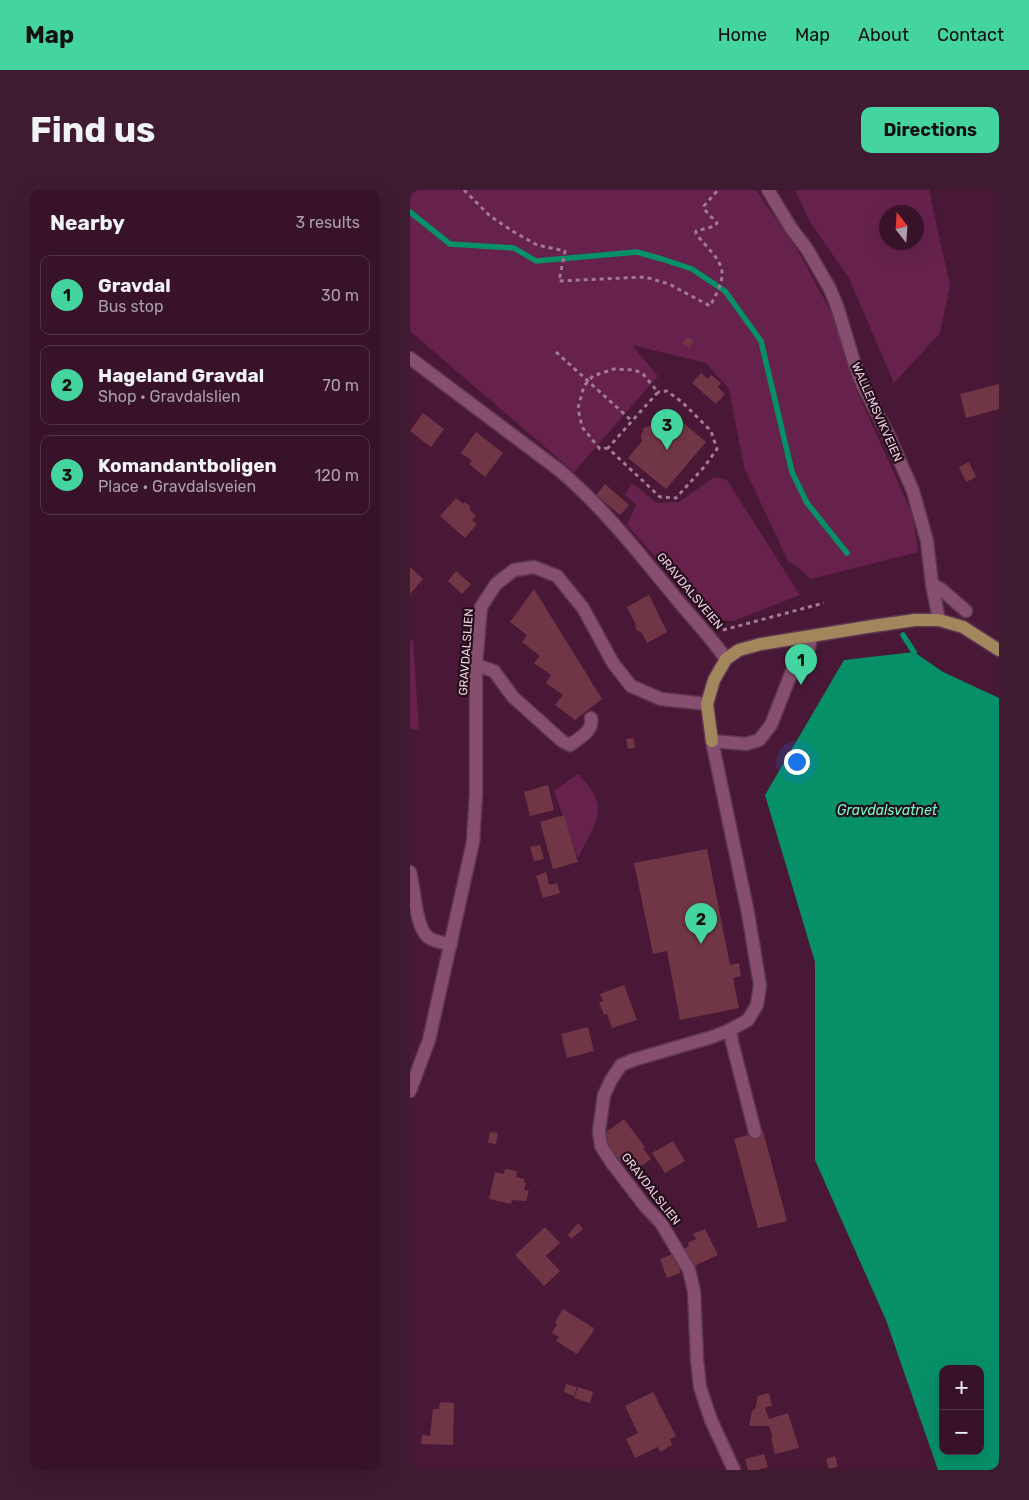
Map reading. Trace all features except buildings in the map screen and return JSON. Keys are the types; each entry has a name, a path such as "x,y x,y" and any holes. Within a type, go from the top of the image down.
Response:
{"main road":[{"path":"726,659 739,650 811,636 915,620 939,620 963,627 999,650"},
{"name":"GRAVDALSLIEN","path":"712,740 707,704 714,680 726,659"}],"street":[{"name":"WALLEMSVIKVEIEN","path":"768,190 820,271 837,306 863,386 913,491 927,541 932,584 939,620"},
{"name":"GRAVDALSVEIEN","path":"411,359 559,470 581,489 630,542 711,638 726,659"},
{"name":"GRAVDALSLIEN","path":"410,1092 428,1040 473,842 476,794 476,665 481,607 496,584 514,570 534,567 556,576 583,608 613,663 631,686 661,699 707,704"},
{"path":"932,584 942,590 966,611"},
{"path":"712,740 746,744 759,740 771,724 794,666 809,648 811,636"},
{"path":"476,665 494,671 513,697 562,741 570,745 590,729 592,724 591,718"},
{"name":"GRAVDALSLIEN","path":"712,740 748,914 760,985 757,1005 748,1020 730,1030 633,1060 621,1066 611,1080 604,1095 599,1131 601,1146 645,1206 661,1223 688,1270 694,1291 700,1387 710,1420 734,1470"},
{"path":"410,872 422,929 428,938 451,944"},
{"path":"730,1030 755,1132"}],"path":[{"path":"464,190 490,216 514,232 537,245 565,252 559,281 645,277 669,284 710,306 721,285 723,275 720,264 713,252 696,234 696,231 716,226 717,224 704,209 704,206 718,190"},
{"path":"556,352 632,421"},
{"path":"608,448 660,497 676,498 704,467 717,449 711,431 682,402 667,391 658,392 608,448 600,449 582,427 578,408 581,392 593,376 614,369 635,370 643,374 658,392"},
{"path":"711,638 726,629 824,603"}],"shaded area":[{"path":"410,190 756,190 798,251 834,317 854,385 913,515 918,552 811,579 791,562 789,563 744,467 729,389 706,363 632,345 658,376 574,472 410,331"},
{"path":"795,190 929,190 950,286 940,333 894,383 849,278 810,222"},
{"path":"714,477 727,480 800,595 733,621 716,620 700,606 627,525 636,505 625,495 632,483 657,503 679,502"},
{"path":"410,640 413,641 419,730 410,728"},
{"path":"578,774 595,797 598,815 578,858 554,791"}],"water":[{"name":"Gravdalsvatnet","path":"914,652 943,672 999,698 999,1470 938,1470 886,1320 815,1160 815,962 765,795 844,660"}],"waterway":[{"path":"410,212 450,244 514,248 536,261 637,252 692,269 725,291 761,341 792,472 807,503 847,553"},
{"path":"903,635 914,652"}],"place":[{"name":"Komandantboligen","path":"667,450"},
{"name":"Gravdal","path":"801,685"},
{"name":"Hageland Gravdal","path":"701,944"}]}
